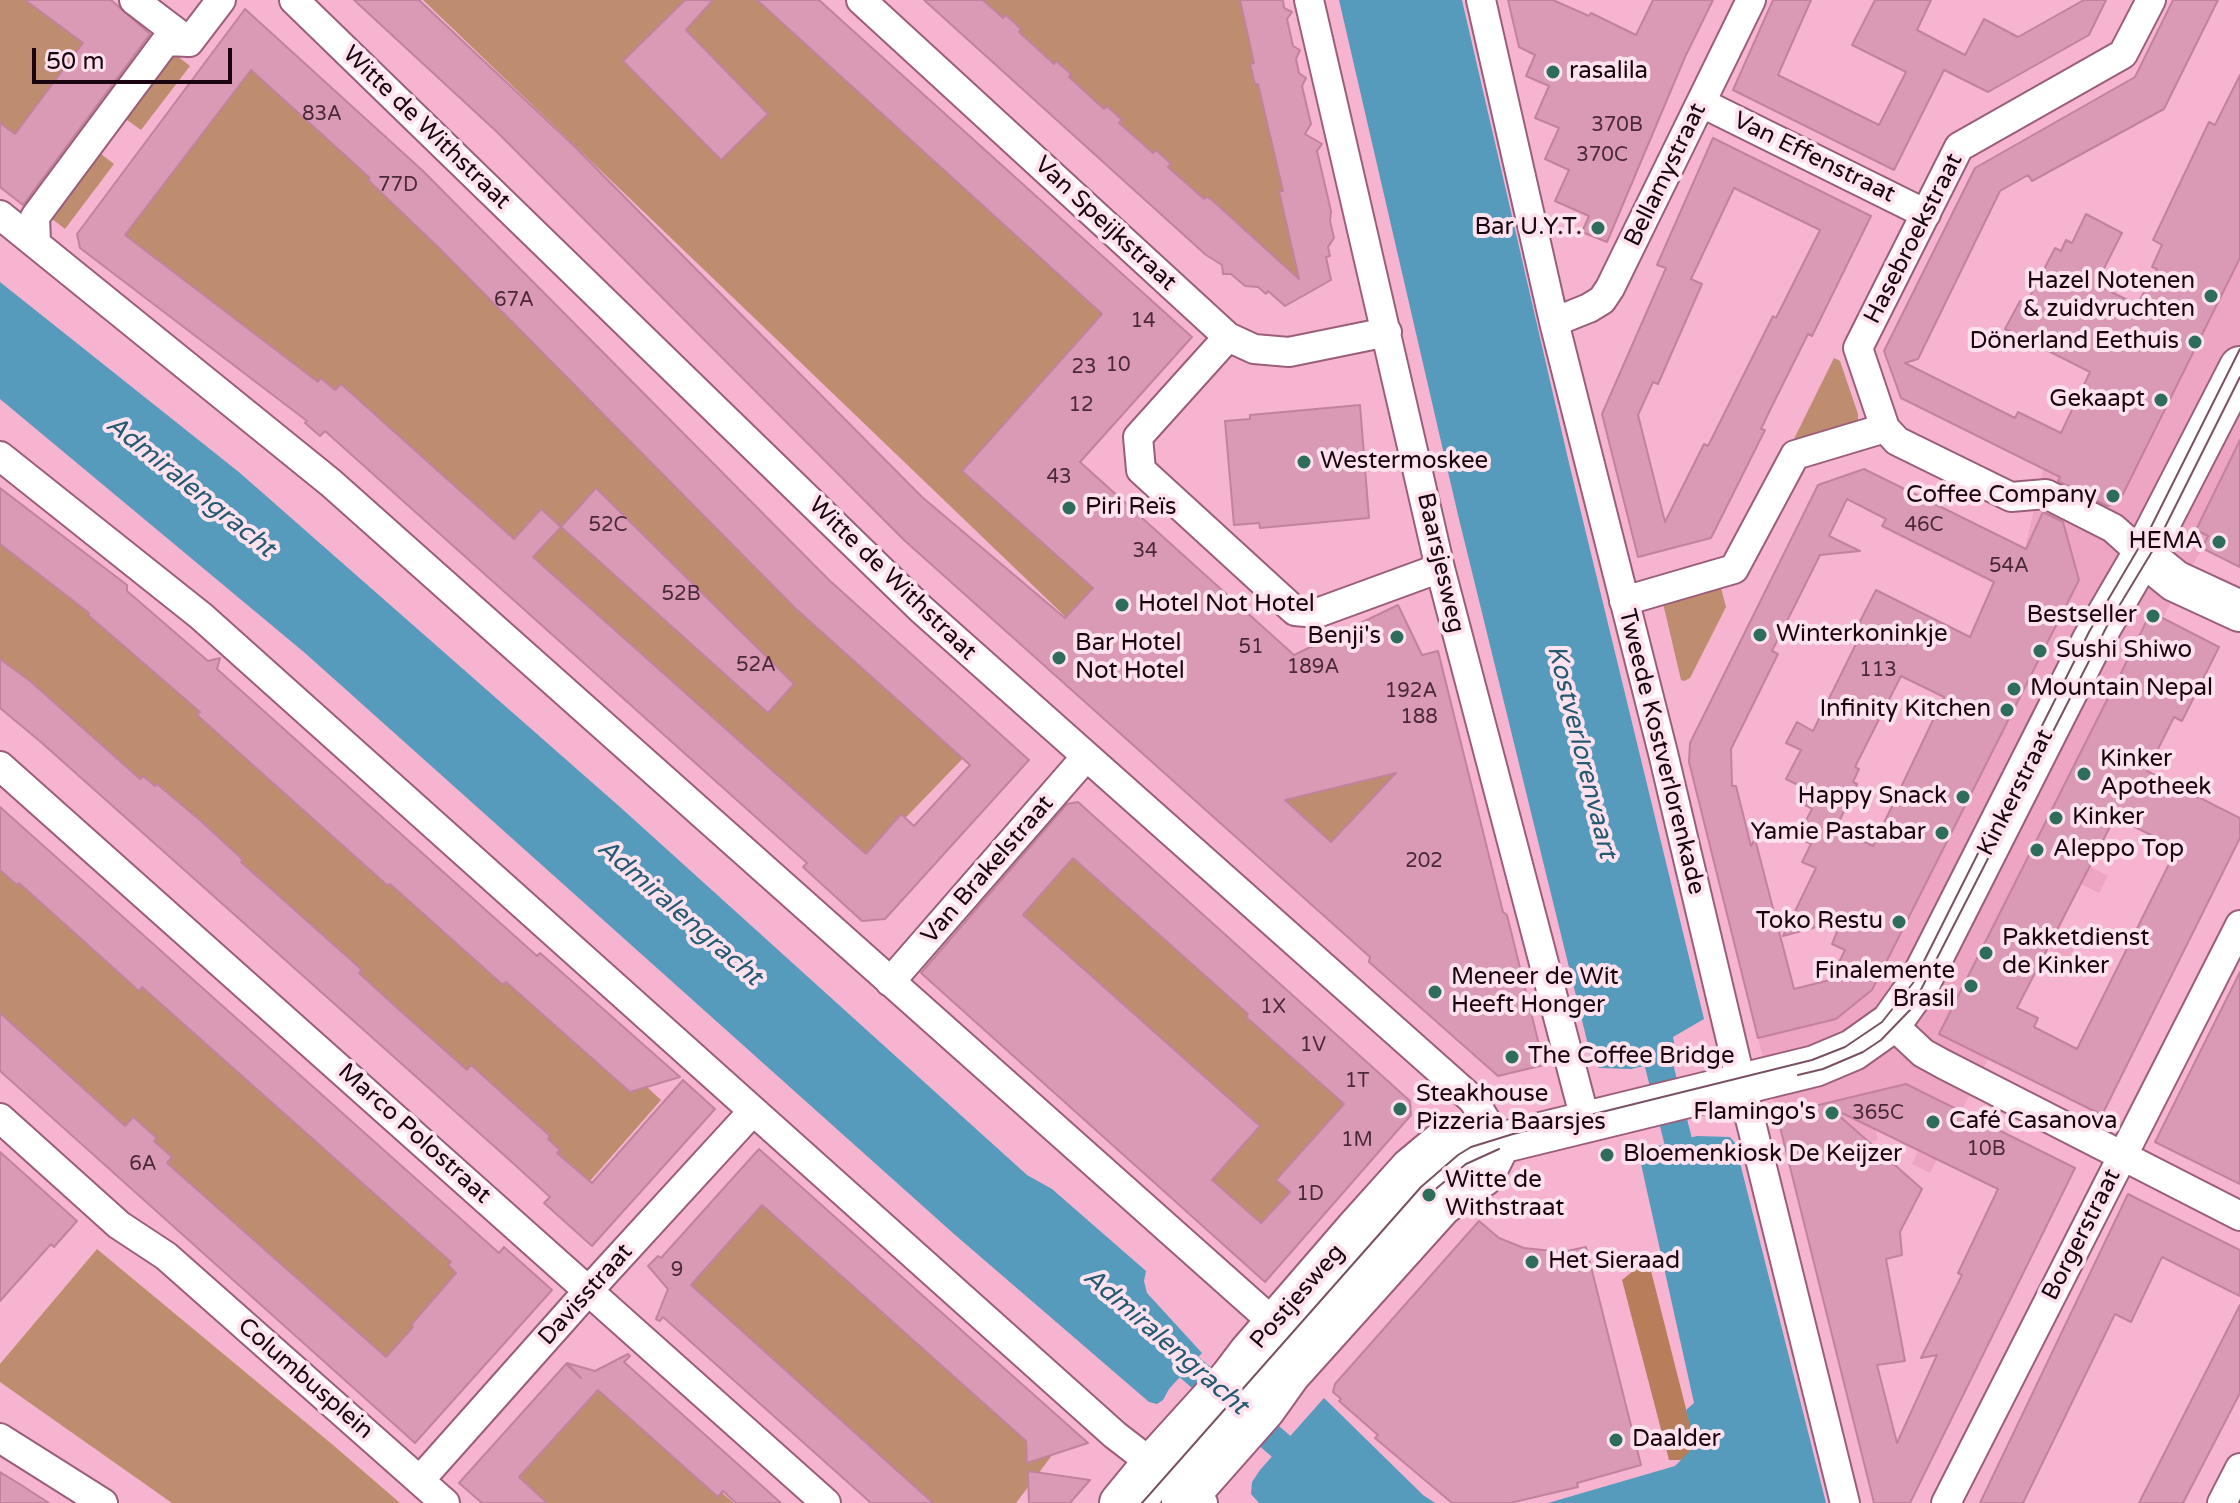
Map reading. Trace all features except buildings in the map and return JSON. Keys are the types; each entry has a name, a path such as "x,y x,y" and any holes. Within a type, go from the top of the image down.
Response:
{"street":[{"path":"134,0 180,35"},
{"path":"36,242 35,217 166,41 180,35 221,0"},
{"name":"Witte de Withstraat","path":"294,0 921,609 1085,758 1452,1080 1473,1100 1500,1143"},
{"name":"Van Speijkstraat","path":"861,0 1228,337 1254,349 1289,352 1387,332"},
{"name":"Baarsjesweg","path":"1309,0 1440,568 1586,1123"},
{"name":"Tweede Kostverlorenkade","path":"1481,0 1554,322 1667,768 1741,1084 1845,1503"},
{"name":"Bellamystraat","path":"1554,322 1589,308 1602,300 1610,288 1751,0"},
{"name":"Hasebroekstraat","path":"1885,428 1858,348 1959,147 2123,54 2151,0"},
{"name":"Van Effenstraat","path":"1702,103 1926,214"},
{"path":"0,215 331,483 1274,1323"},
{"path":"1228,337 1138,437 1141,470 1295,611 1317,613 1440,568"},
{"name":"Kinkerstraat","path":"1687,1098 1815,1066 1842,1055 1891,1023 1919,984 2093,640 2195,457 2240,367"},
{"path":"1624,601 1734,569 1795,455 1885,428 1897,441 2011,497 2046,494 2113,528 2175,581 2240,611"},
{"path":"0,456 201,616 1115,1435 1178,1488"},
{"name":"Van Brakelstraat","path":"890,982 1085,758"},
{"name":"Marco Polostraat","path":"0,766 826,1503"},
{"name":"Borgerstraat","path":"1946,1503 2240,925"},
{"path":"1891,1023 1933,1059 2240,1216"},
{"name":"Postjesweg","path":"1120,1503 1178,1488 1214,1430 1247,1394 1274,1323 1411,1168 1432,1149 1460,1135 1500,1143 1687,1098"},
{"name":"Davisstraat","path":"420,1480 753,1111"},
{"name":"Columbusplein","path":"0,1118 119,1225 166,1256 445,1503"},
{"name":"Postjesweg","path":"1247,1394 1290,1374 1442,1205 1484,1175 1500,1143"},
{"path":"0,1438 103,1503"},
{"path":"2222,1503 2240,1468"}],"lane":[{"name":"Postjesweg","path":"1150,1503 1178,1488"}],"shaded area":[{"path":"0,0 45,0 103,40 23,164 0,146"},
{"path":"423,0 779,0 1132,316 1048,475 1273,679 1387,639 1496,1030"},
{"path":"979,0 1246,0 1300,284"},
{"path":"172,52 190,66 141,130 123,117"},
{"path":"257,57 970,751 858,867 114,231"},
{"path":"2240,92 2240,567 2202,549 2163,617 2219,647 2182,721 2174,718 2163,739 2155,735 2130,762 2167,781 2142,830 2114,816 2095,831 2105,836 2099,849 2088,844 2079,861 2108,876 2099,893 2070,879 2047,926 2077,942 2069,959 2038,944 2009,1018 1930,1173 1912,1164 1922,1142 1875,1128 1878,1140 1859,1145 1813,1144 1786,1151 1743,977 1780,967 1787,991 1830,980 1845,951 1832,944 1855,888 1892,841 1878,834 1887,817 1902,824 1910,805 1896,798 2025,549 2043,469 2063,428 2071,432 2091,408 2076,400 2125,299 2157,315 2175,279 2152,267 2174,261 2159,253 2162,245 2153,240 2180,182 2208,196 2216,180 2188,166 2209,122 2215,125"},
{"path":"96,150 114,164 65,229 47,215"},
{"path":"1834,358 1840,361 1858,421 1853,428 1791,445"},
{"path":"0,512 150,626 661,1100 575,1198 0,671"},
{"path":"1720,584 1726,607 1690,678 1681,680 1662,599"},
{"path":"0,836 508,1287 413,1399 0,1024"},
{"path":"1067,843 1361,1104 1270,1236 956,966"},
{"path":"752,1188 1053,1454 1016,1503 917,1503 672,1281"},
{"path":"97,1249 400,1503 172,1503 0,1382 0,1364"},
{"path":"1648,1259 1699,1460 1669,1460 1622,1280"},
{"path":"584,1378 734,1503 531,1503 499,1472"}],"water":[{"path":"1339,0 1462,0 1569,463 1704,1019 1673,1037 1677,1058 1631,1069 1599,1068 1592,1061 1458,515"},
{"path":"0,282 240,473 620,807 1027,1175 1052,1189 1146,1271 1144,1281 1147,1293 1202,1353 1169,1389 1163,1400 1157,1404 1149,1402 954,1234 305,653 0,399"},
{"path":"1697,1136 1730,1137 1735,1143 1826,1503 1548,1503 1675,1466 1695,1446 1686,1410 1694,1403 1641,1164 1652,1157 1650,1148"},
{"path":"1324,1398 1423,1495 1435,1503 1259,1503 1251,1494 1252,1482"}],"waterway":[{"name":"Kostverlorenvaart","path":"1649,1026 1687,1176"},
{"name":"Admiralengracht","path":"1160,1342 1347,1503"}],"tram line":[{"path":"1142,1503 1421,1187 1458,1155 1471,1147 1513,1134 1812,1060 1845,1047 1882,1022 1913,983 2089,632 2151,527 2240,349"},
{"path":"1798,1075 1823,1069 1863,1052 1881,1040 1911,1009 2107,626 2156,545 2240,377"},
{"path":"1432,1192 1466,1164 1499,1149"}],"place":[{"name":"rasalila","path":"1553,72"},
{"name":"Bar U.Y.T.","path":"1598,228"},
{"name":"Hazel Notenen & zuidvruchten","path":"2211,296"},
{"name":"Dönerland Eethuis","path":"2195,342"},
{"name":"Gekaapt","path":"2161,400"},
{"name":"Westermoskee","path":"1304,462"},
{"name":"Coffee Company","path":"2113,496"},
{"name":"Piri Reïs","path":"1069,508"},
{"name":"HEMA","path":"2219,542"},
{"name":"Hotel Not Hotel","path":"1122,605"},
{"name":"Bestseller","path":"2153,616"},
{"name":"Winterkoninkje","path":"1760,635"},
{"name":"Benji's","path":"1397,637"},
{"name":"Sushi Shiwo","path":"2040,651"},
{"name":"Bar Hotel Not Hotel","path":"1059,658"},
{"name":"Mountain Nepal","path":"2014,689"},
{"name":"Infinity Kitchen","path":"2007,710"},
{"name":"Kinker Apotheek","path":"2084,774"},
{"name":"Happy Snack","path":"1963,797"},
{"name":"Kinker","path":"2056,818"},
{"name":"Yamie Pastabar","path":"1942,833"},
{"name":"Aleppo Top","path":"2037,850"},
{"name":"Toko Restu","path":"1899,922"},
{"name":"Pakketdienst de Kinker","path":"1986,953"},
{"name":"Finalemente Brasil","path":"1971,986"},
{"name":"Meneer de Wit Heeft Honger","path":"1435,992"},
{"name":"The Coffee Bridge","path":"1512,1057"},
{"name":"Steakhouse Pizzeria Baarsjes","path":"1400,1109"},
{"name":"Flamingo's","path":"1832,1113"},
{"name":"Café Casanova","path":"1933,1122"},
{"name":"Bloemenkiosk De Keijzer","path":"1607,1155"},
{"name":"Witte de Withstraat","path":"1429,1195"},
{"name":"Het Sieraad","path":"1532,1262"},
{"name":"Daalder","path":"1616,1440"}]}
